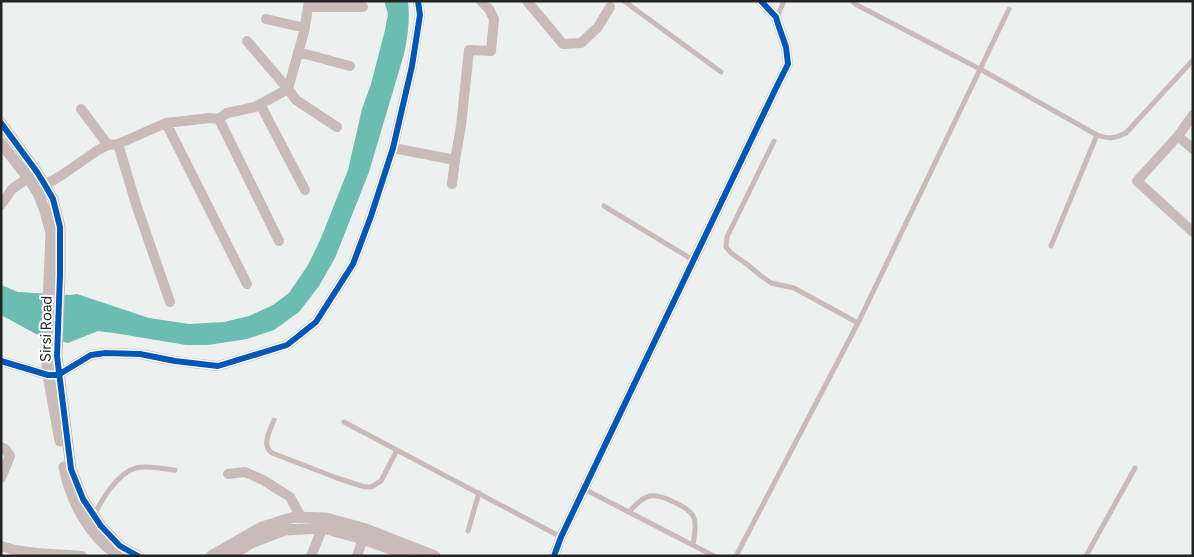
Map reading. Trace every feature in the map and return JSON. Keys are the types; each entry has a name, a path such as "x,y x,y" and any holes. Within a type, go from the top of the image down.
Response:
{"street":[{"path":"1,361 53,375 91,355 105,353 140,354 176,362 218,366 287,345 316,322 353,264 393,148 412,66 420,15 418,1"},
{"path":"452,184 461,126 468,50 491,51 494,19 489,8 481,1"},
{"path":"527,1 562,44 581,43 598,27 611,3"},
{"path":"554,556 561,537 788,64 786,47 776,17 761,1"},
{"path":"45,185 98,150 166,123 219,118 227,114 256,107 288,89 309,4 363,7"},
{"path":"266,19 304,28"},
{"path":"248,41 296,100 338,127"},
{"path":"298,52 350,66"},
{"path":"260,104 304,190"},
{"path":"82,109 113,144 170,302"},
{"path":"1193,115 1178,136 1137,181 1193,232"},
{"path":"219,118 279,241"},
{"path":"166,123 247,284"},
{"name":"Sirsi Road","path":"1,124 33,175 51,233 55,273"},
{"path":"1178,136 1193,149"},
{"name":"Sirsi Road","path":"1,143 45,185 53,199 60,226 55,273 51,354 67,482 81,514 101,540 118,553 138,556"},
{"path":"393,148 456,160"},
{"path":"1,205 12,189 33,175"},
{"name":"Sirsi Road","path":"53,375 71,469 83,499 107,533 118,553"},
{"path":"1,447 10,456 1,478"},
{"path":"228,474 245,472 263,480 290,497 301,518"},
{"path":"211,556 262,527 294,517 366,529 435,556"},
{"path":"311,556 324,523"},
{"path":"230,556 251,543 285,530 324,523 402,554"},
{"path":"357,556 363,539"},
{"path":"1,546 27,551 82,556"}],"lane":[{"path":"624,1 720,72"},
{"path":"776,17 784,1"},
{"path":"852,1 1096,134 1111,138 1118,138 1126,133 1193,60"},
{"path":"736,556 858,323 1010,9"},
{"path":"1051,246 1096,134"},
{"path":"774,141 727,237 726,247 731,253 767,280 794,288 858,323"},
{"path":"604,206 694,260"},
{"path":"274,420 266,443 268,450 272,453 365,488 381,481 397,450"},
{"path":"344,422 561,537"},
{"path":"94,515 104,497 127,472 136,468 150,467 175,470"},
{"path":"1086,556 1135,468"},
{"path":"584,489 714,556"},
{"path":"468,531 478,493"},
{"path":"629,512 642,499 652,495 673,502 692,514 696,530 693,545"}],"shaded area":[{"path":"384,1 408,1 409,15 404,54 369,172 335,258 319,286 299,312 274,330 247,339 208,345 186,345 98,331 68,343 36,334 1,315 1,285 18,292 77,294 149,318 189,324 224,322 249,316 273,305 289,293 308,265 321,238 348,170 362,109 371,84 385,30 388,14"}],"cycle path":[{"path":"1,361 48,375 58,375 91,355 105,353 140,354 175,361 218,366 287,345 316,322 353,264 393,148 412,66 420,15 418,1"},
{"path":"554,556 561,537 788,64 786,47 776,17 761,1"},
{"path":"1,123 37,172 53,199 60,227 57,356 71,469 83,499 101,526 120,546 138,556"}]}
